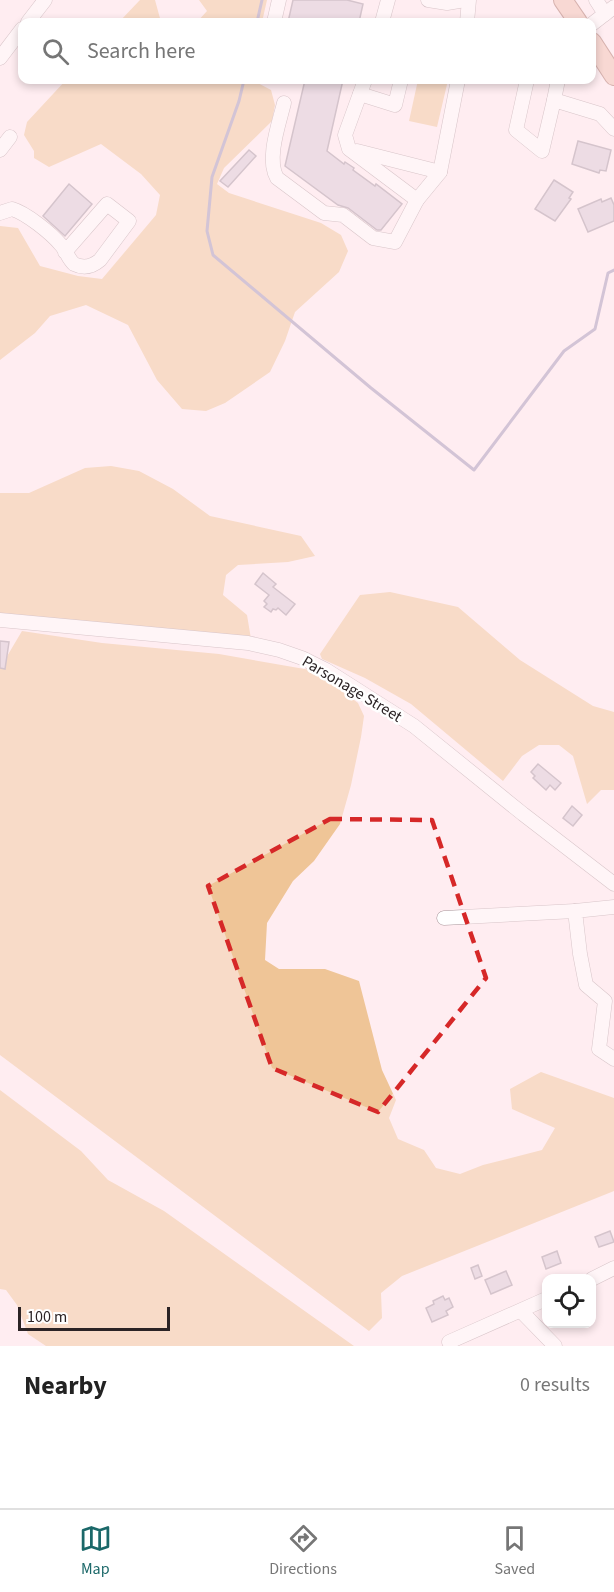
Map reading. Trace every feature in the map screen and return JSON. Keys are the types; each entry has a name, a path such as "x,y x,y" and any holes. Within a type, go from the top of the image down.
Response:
{"main road":[{"path":"563,0 575,18"},
{"path":"596,49 614,76"}],"street":[{"path":"31,18 45,0"},
{"path":"275,18 279,0"},
{"path":"386,18 388,0"},
{"path":"428,0 447,3 467,0 467,18"},
{"path":"596,0 609,11 596,20"},
{"path":"0,58 18,34"},
{"path":"364,84 345,135 349,149 417,200"},
{"path":"360,94 396,105 400,84"},
{"path":"284,103 272,159 273,171 277,178 324,213 343,215 374,238 395,242 417,200 440,172 457,84"},
{"path":"525,84 516,130 542,151 557,84"},
{"path":"554,100 600,114 614,129"},
{"path":"0,150 10,137"},
{"path":"349,149 440,172"},
{"path":"1,213 9,209 15,210 29,218 58,242 65,252 74,263 91,266 100,260 129,221 107,204 65,252"},
{"name":"Parsonage Street","path":"0,620 248,643 302,658 336,676 414,726 614,884"},
{"path":"444,918 614,907"},
{"path":"575,911 586,986 605,1001 599,1049 614,1059"},
{"path":"596,1277 614,1268"},
{"path":"449,1342 542,1301"},
{"path":"521,1311 555,1346"}],"highlighted area":[{"path":"330,819 432,820 486,978 378,1112 272,1068 208,886"}],"shaded area":[{"path":"140,0 155,0 160,18 123,18"},
{"path":"199,0 267,0 263,18 201,18 207,11"},
{"path":"62,84 260,84 271,90 275,105 272,121 224,168 217,184 229,193 321,223 341,235 348,251 339,272 295,312 285,341 270,372 225,403 206,411 182,409 157,380 128,325 86,305 50,316 35,333 0,360 0,226 18,228 40,266 78,276 102,279 156,215 160,195 141,174 101,144 49,167 34,158 34,151 24,135 27,122"},
{"path":"417,84 447,84 437,127 409,121"},
{"path":"111,466 139,471 173,489 210,516 301,536 315,556 288,562 238,565 226,575 223,595 247,615 251,639 0,613 0,493 29,493 85,468"},
{"path":"390,592 458,607 520,660 593,706 614,712 614,790 601,790 587,804 573,756 559,745 539,745 522,756 503,781 411,704 365,678 322,659 320,654 360,595"},
{"path":"22,631 102,643 219,654 316,671 358,703 364,716 361,737 340,824 314,861 293,881 267,923 265,960 279,969 325,969 359,981 382,1070 396,1100 389,1118 398,1139 424,1150 436,1168 460,1174 483,1165 542,1150 555,1128 512,1109 510,1089 541,1072 614,1098 614,1191 402,1276 381,1293 382,1318 369,1331 0,1055 0,663 6,658"},
{"path":"0,1090 81,1151 108,1180 164,1211 354,1346 46,1346 28,1334 17,1305 6,1290 0,1289"}],"building":[{"path":"293,0 347,0 363,4 360,18 289,18"},
{"path":"304,84 342,84 327,151 402,204 381,230 377,230 285,166"},
{"path":"578,141 611,150 606,171 600,170 599,173 572,164"},
{"path":"249,150 256,156 228,187 220,181"},
{"path":"554,180 573,192 569,198 571,199 555,221 535,209"},
{"path":"69,184 92,204 65,236 43,216"},
{"path":"611,198 614,205 614,221 588,232 578,209 601,199 602,202"},
{"path":"263,573 276,584 273,587 295,604 286,615 278,608 271,612 264,607 267,604 264,601 269,595 255,584"},
{"path":"0,641 9,642 5,669 0,668"},
{"path":"538,764 561,783 555,790 550,785 546,790 533,778 535,776 531,772"},
{"path":"572,806 582,815 573,826 563,818"},
{"path":"610,1231 614,1242 599,1247 595,1237"},
{"path":"557,1251 561,1263 546,1269 542,1257"},
{"path":"478,1265 482,1276 475,1279 471,1268"},
{"path":"506,1271 512,1285 491,1294 485,1280"},
{"path":"443,1296 445,1300 449,1298 453,1307 446,1311 448,1315 432,1322 426,1308"}],"waterway":[{"path":"258,18 262,0"},
{"path":"243,84 212,177 207,231 213,255 371,388 474,470 564,351 595,329 608,273 614,270"}]}
